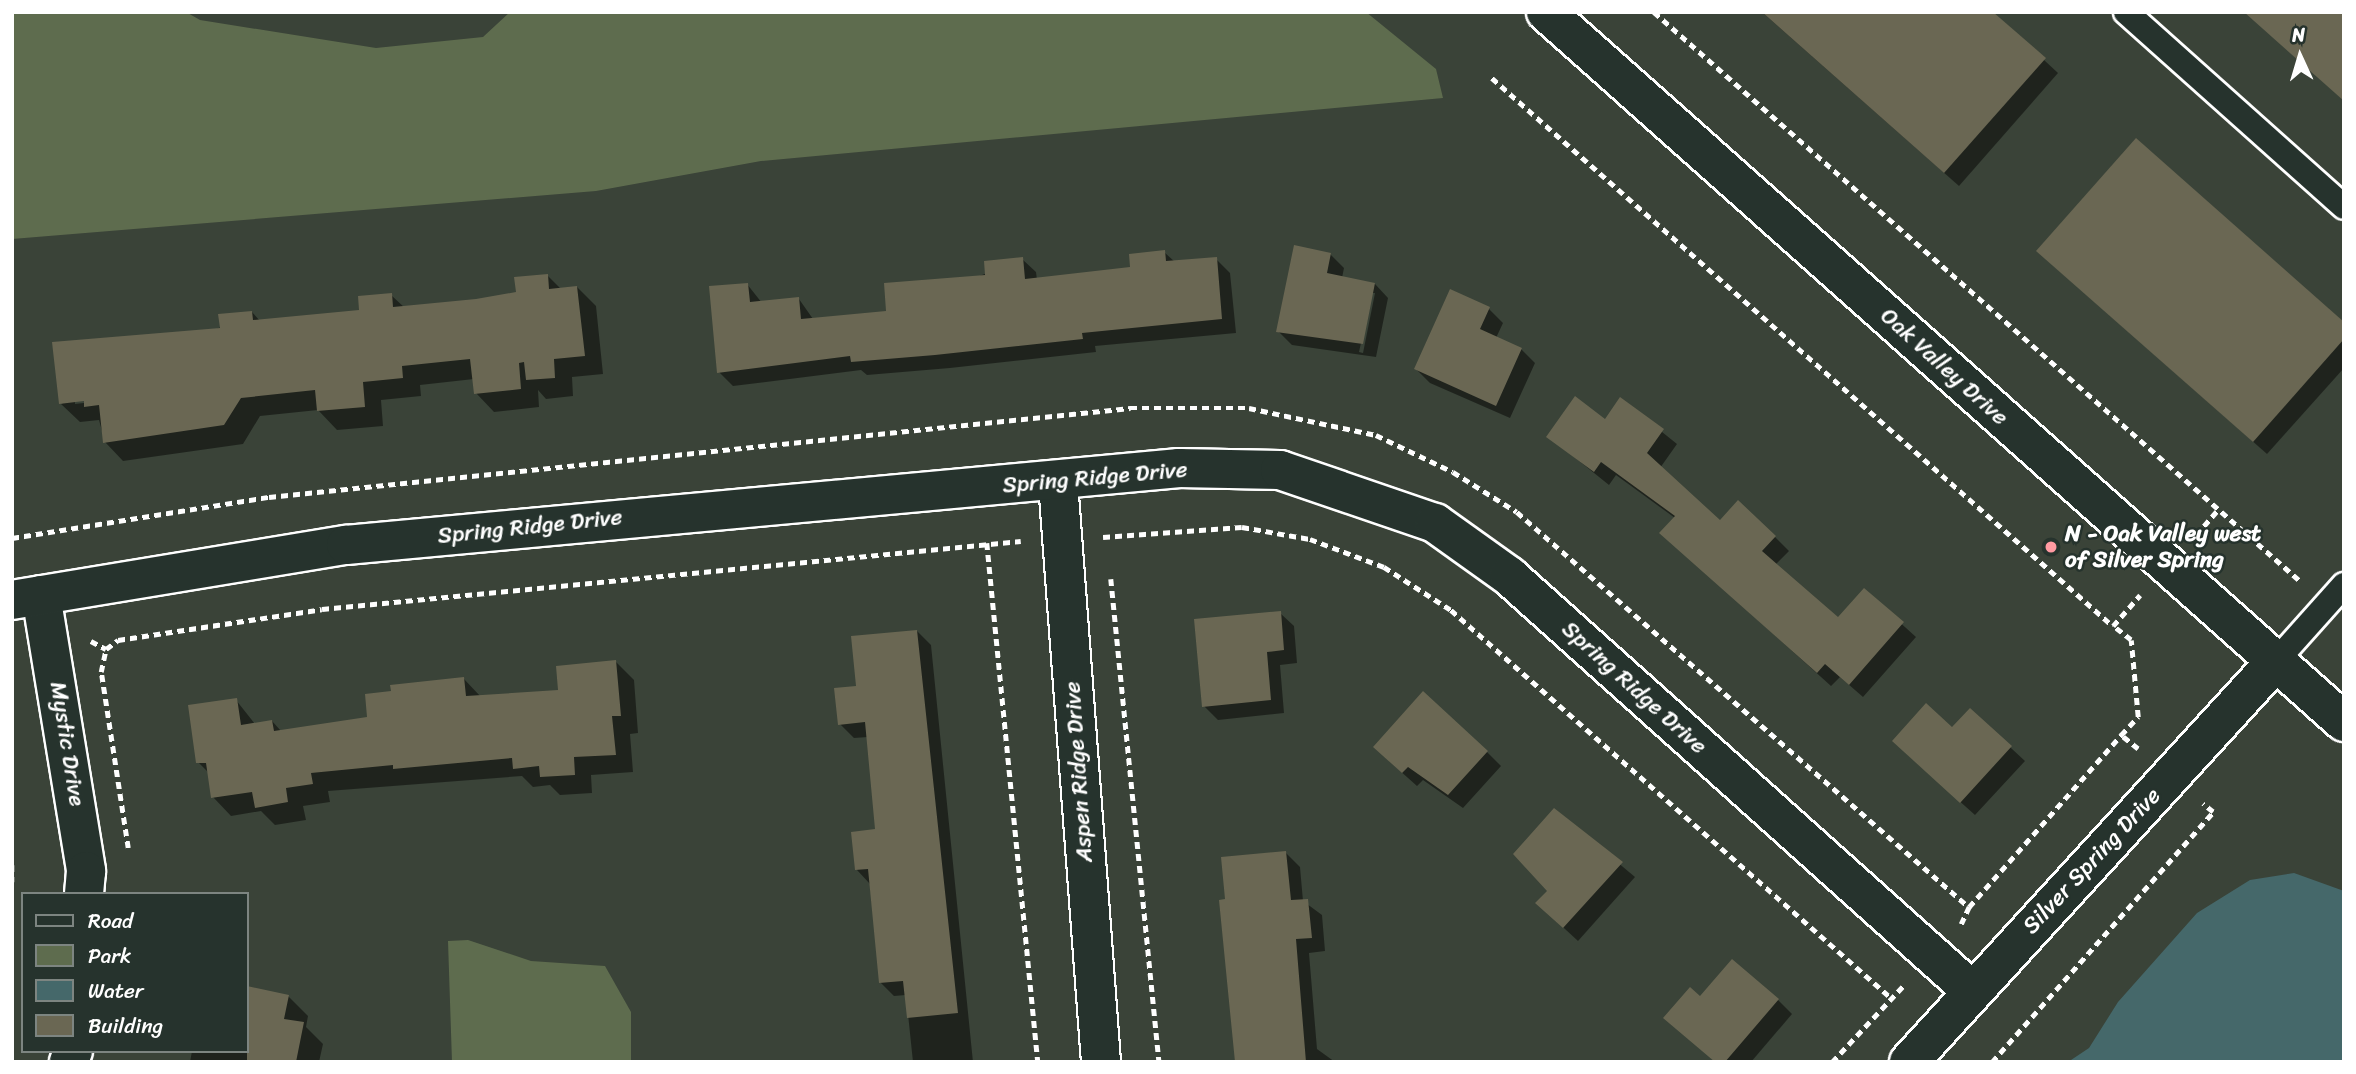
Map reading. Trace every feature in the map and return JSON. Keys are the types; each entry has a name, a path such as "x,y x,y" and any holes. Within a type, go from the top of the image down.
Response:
{"street":[{"name":"Oak Valley Drive","path":"1546,12 2344,722"},
{"name":"Spring Ridge Drive","path":"27,597 346,545 1058,482 1179,468 1280,470 1435,523 1509,576 1971,990"},
{"name":"Aspen Ridge Drive","path":"1058,482 1101,1062"},
{"name":"Mystic Drive","path":"27,597 84,858 84,892"},
{"name":"Silver Spring Drive","path":"1909,1062 1971,990 2276,661"}],"lane":[{"path":"2126,12 2344,206"},
{"path":"2276,661 2344,585"}],"path":[{"path":"1654,12 2294,575"},
{"path":"1492,78 2131,640 2138,717 1969,907 1967,916"},
{"path":"2192,540 2218,510"},
{"path":"1108,551 1107,537 1242,527 1310,540 1384,567 1451,610 1889,996"},
{"path":"129,856 101,672 106,649 118,640 322,608 987,543 1038,1062"},
{"path":"1110,565 1159,1062"},
{"path":"2113,625 2129,607"},
{"path":"2121,735 2144,754"},
{"path":"1992,1062 2213,812 2198,801"},
{"path":"12,865 12,882"},
{"path":"1832,1062 1889,996 1896,994"}],"green space":[{"path":"12,12 186,12 200,20 376,48 483,37 510,12 1366,12 1436,69 1443,98 761,161 596,191 12,239"},
{"path":"468,940 531,961 605,966 631,1012 631,1062 452,1062 448,941"}],"water":[{"path":"2294,873 2344,891 2344,1062 2068,1062 2089,1048 2118,1002 2197,913 2250,880"}],"building":[{"path":"1762,12 1993,12 2046,58 1944,173"},
{"path":"2244,12 2344,12 2344,101"},
{"path":"2136,138 2344,322 2344,339 2253,442 2036,251"},
{"path":"1294,245 1331,253 1327,273 1375,283 1363,344 1276,332"},
{"path":"1165,250 1166,261 1217,257 1222,319 1082,333 1083,339 935,355 851,362 850,356 717,373 709,286 748,283 750,302 799,297 801,319 886,311 884,283 985,275 984,261 1023,257 1025,279 1130,267 1129,254"},
{"path":"548,274 549,289 577,286 585,356 554,359 555,378 526,380 524,362 519,363 521,389 474,394 470,359 402,366 403,378 363,382 365,407 317,411 315,390 241,398 224,425 103,443 99,405 84,407 84,401 59,404 52,342 220,328 218,314 252,311 253,320 359,310 358,296 392,293 393,307 476,299 516,292 514,277"},
{"path":"1450,289 1490,307 1480,329 1522,348 1496,406 1414,369"},
{"path":"1575,396 1605,419 1620,397 1664,429 1647,453 1720,520 1738,500 1776,536 1762,551 1838,617 1864,588 1904,622 1849,685 1825,664 1817,673 1659,533 1675,516 1601,462 1594,472 1546,437"},
{"path":"1281,611 1284,650 1267,652 1271,700 1202,707 1194,619"},
{"path":"917,630 958,1013 907,1018 903,981 879,983 868,869 855,870 851,832 875,829 865,722 838,725 834,688 856,686 851,636"},
{"path":"616,660 621,716 612,716 616,755 574,757 575,775 540,777 539,766 513,769 512,758 393,769 393,765 311,773 313,784 286,788 288,802 255,808 252,792 211,798 206,763 196,763 188,705 237,698 241,725 272,720 274,731 367,717 365,694 391,691 390,685 464,677 466,696 558,690 556,666"},
{"path":"1423,691 1488,751 1448,795 1408,767 1402,773 1373,747"},
{"path":"1926,703 1952,727 1970,708 2012,746 1960,803 1892,741"},
{"path":"1554,808 1623,862 1563,928 1535,903 1547,891 1513,854"},
{"path":"1286,851 1291,900 1308,899 1312,938 1296,939 1306,1062 1235,1062 1219,900 1225,899 1221,857"},
{"path":"1732,959 1779,999 1725,1062 1715,1062 1663,1018 1690,987 1700,996"},
{"path":"248,986 289,995 284,1019 304,1022 296,1062 247,1062"}],"place":[{"name":"N - Oak Valley west of Silver Spring","path":"2051,547"}]}
